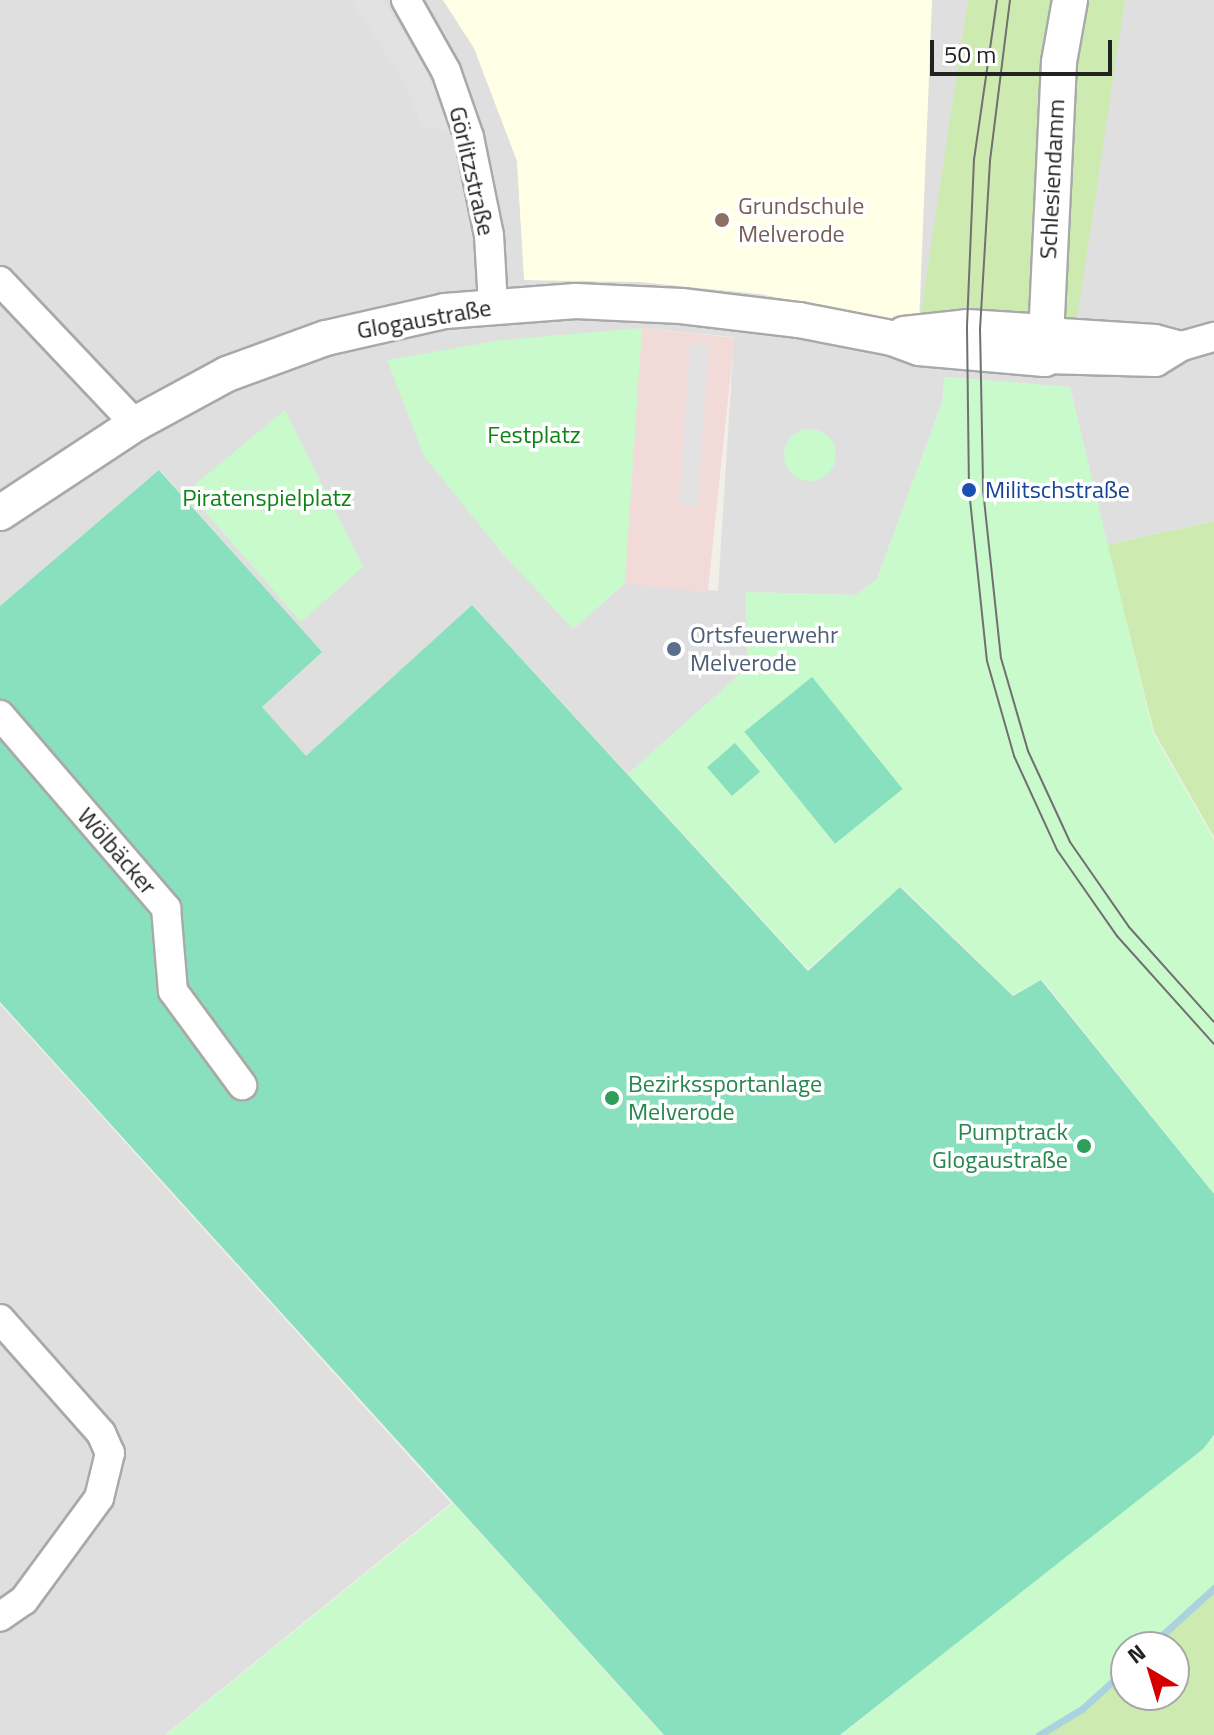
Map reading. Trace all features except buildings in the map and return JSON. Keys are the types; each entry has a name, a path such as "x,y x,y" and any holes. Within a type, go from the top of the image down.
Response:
{"street":[{"name":"Görlitzstraße","path":"406,0 446,71 469,137 489,235 493,305"},
{"name":"Schlesiendamm","path":"1046,346 1059,62 1070,0"},
{"path":"0,281 135,424"},
{"name":"Glogaustraße","path":"0,513 135,424 227,374 326,338 399,319 493,305 576,301 681,306 799,320 892,338 967,327 1046,346"},
{"path":"1046,346 1155,339 1182,346 1214,337"},
{"name":"Wölbäcker","path":"0,715 166,908 173,991 242,1085"},
{"path":"0,1319 101,1433 110,1453 109,1470 99,1498 33,1587 0,1617"}],"shaded area":[{"path":"0,0 443,0 474,48 517,161 525,280 641,282 760,294 918,325 932,0 1214,0 1214,521 1107,545 1070,387 945,377 942,403 877,579 856,595 746,592 748,667 628,774 472,605 306,757 262,707 321,652 160,470 0,606","holes":["642,328 734,337 718,591 625,583 573,629"]},
{"path":"351,0 383,0 426,70 450,130 423,127 403,80"},
{"name":"Grundschule Melverode","path":"443,0 932,0 919,325 760,294 641,282 524,280 517,161 474,48"},
{"path":"642,328 734,338 708,592 615,583"},
{"path":"690,343 709,344 698,507 679,505"},
{"path":"0,1004 451,1503 165,1735 0,1735"}],"green space":[{"path":"968,0 1125,0 1078,313 1068,331 919,325"},
{"name":"Festplatz","path":"642,328 625,583 573,629 503,554 424,456 387,360 502,340"},
{"path":"944,377 1070,387 1153,733 1214,840 1214,1194 1042,979 1013,995 901,886 808,969 628,774 748,667 746,592 856,595 877,579 942,403"},
{"name":"Piratenspielplatz","path":"285,410 363,567 301,622 187,491"},
{"path":"810,429 828,437 836,455 828,473 810,481 792,473 784,455 792,437"},
{"name":"Bezirkssportanlage Melverode","path":"159,470 322,652 262,707 306,756 472,605 808,971 900,887 1013,996 1041,980 1214,1194 1214,1435 1203,1449 840,1735 664,1735 0,1002 0,606"},
{"path":"1214,521 1214,837 1154,732 1107,545"},
{"path":"812,677 903,789 835,844 744,732"},
{"path":"735,743 760,772 732,796 707,767"},
{"path":"1214,1437 1214,1589 1168,1631 1110,1631 1110,1684 1082,1709 1039,1735 841,1735"},
{"path":"453,1503 663,1735 166,1735"},
{"path":"1214,1589 1214,1735 1039,1735 1082,1709 1110,1684 1110,1711 1190,1711 1190,1631 1168,1631"}],"waterway":[{"path":"1167,1631 1214,1588"},
{"path":"1039,1735 1082,1709 1110,1684"}],"tram line":[{"path":"997,0 974,159 967,327 969,490 987,661 1014,756 1057,850 1117,936 1214,1044"},
{"path":"1010,0 990,161 980,328 983,490 1001,658 1028,751 1070,842 1129,927 1214,1022"}],"place":[{"name":"Grundschule Melverode","path":"722,220"},
{"name":"Militschstraße","path":"969,490"},
{"name":"Ortsfeuerwehr Melverode","path":"674,649"},
{"name":"Bezirkssportanlage Melverode","path":"612,1098"},
{"name":"Pumptrack Glogaustraße","path":"1084,1146"}]}
